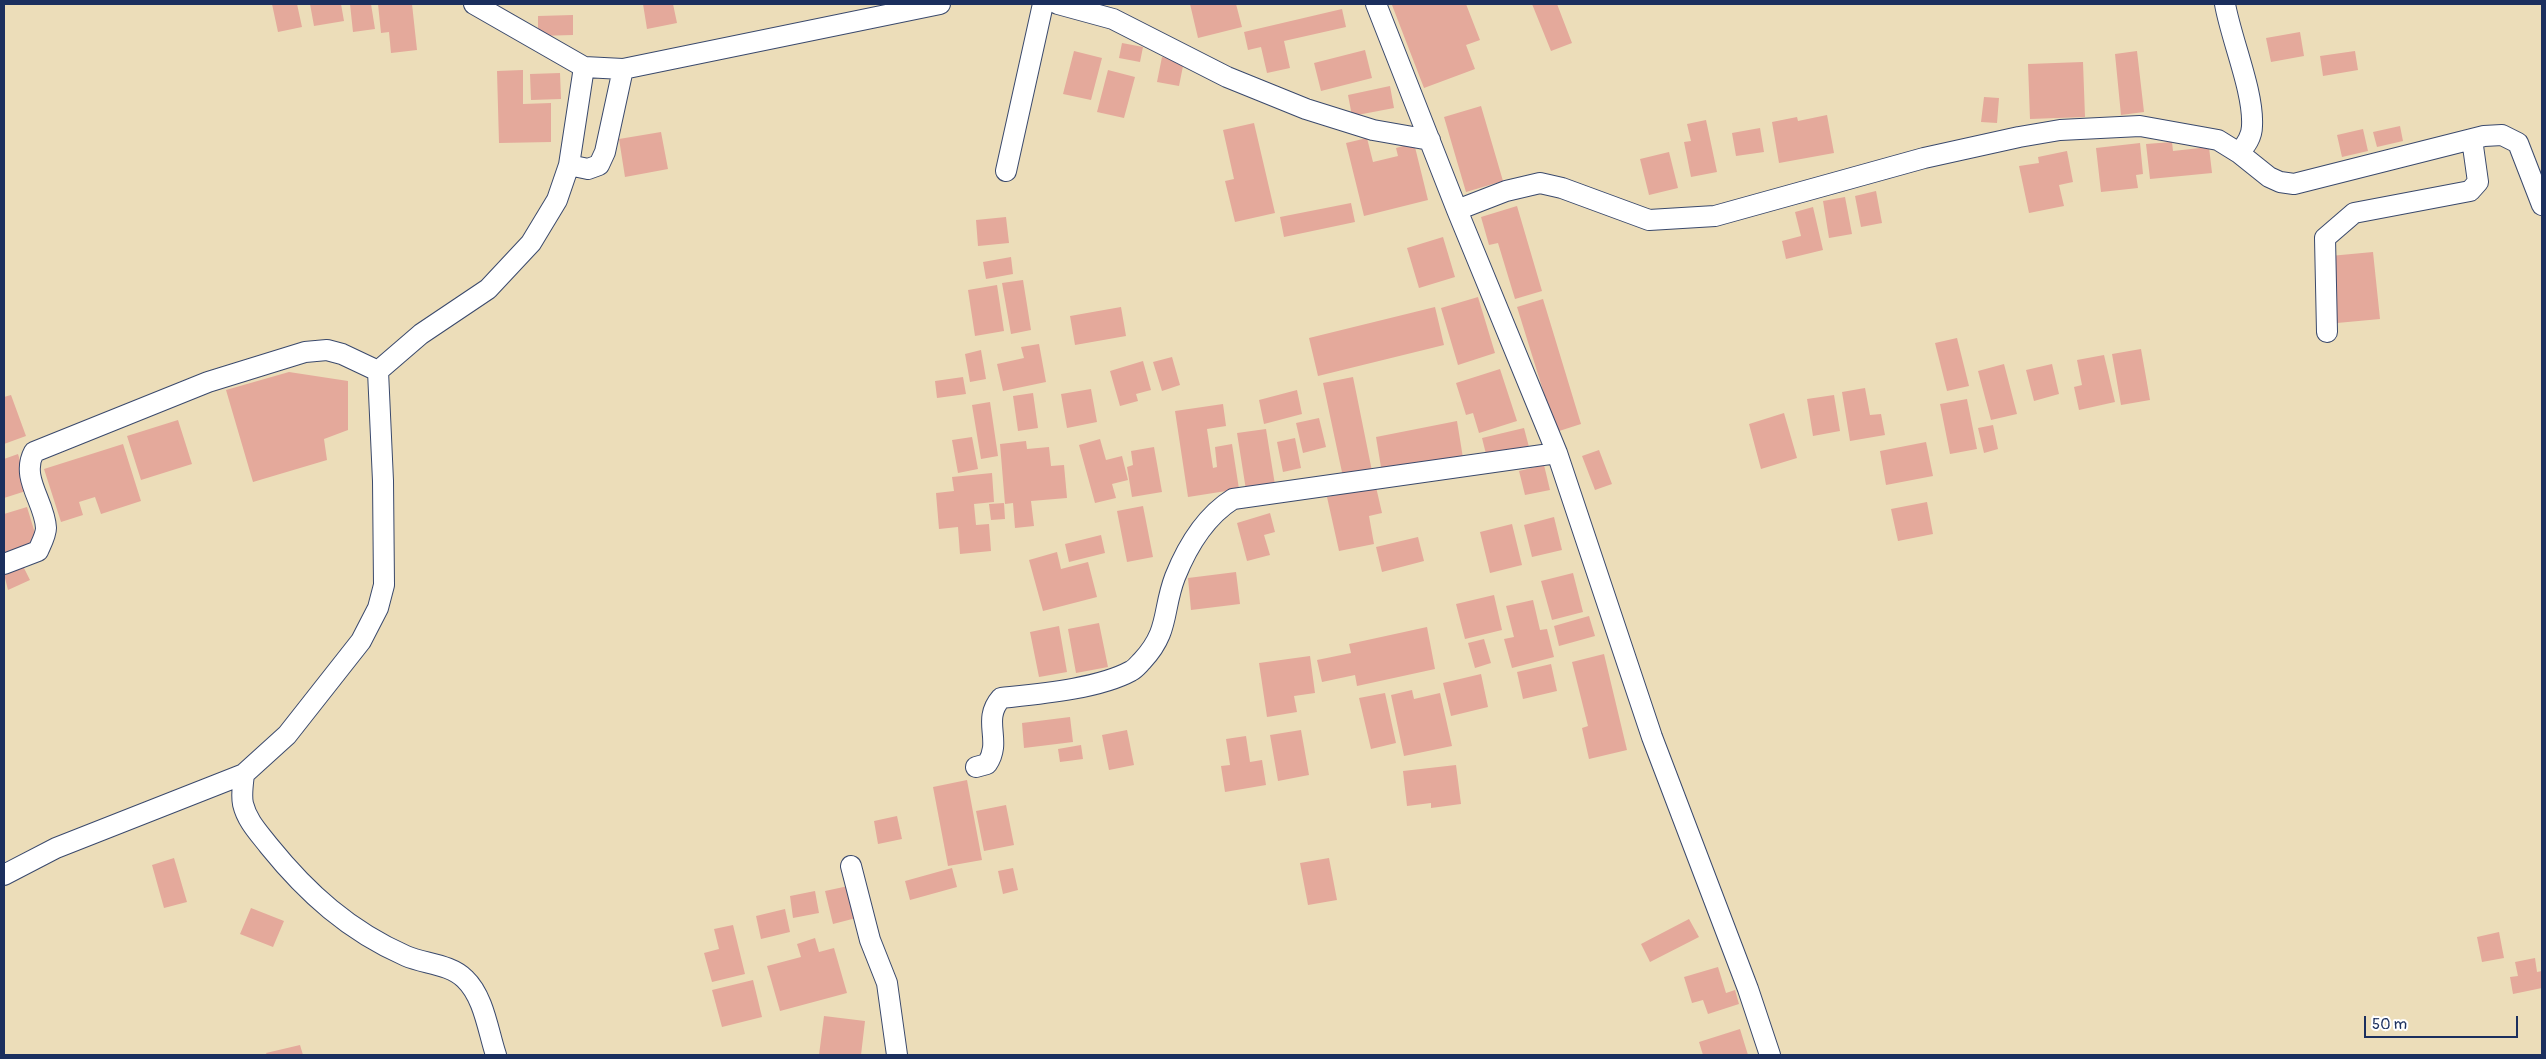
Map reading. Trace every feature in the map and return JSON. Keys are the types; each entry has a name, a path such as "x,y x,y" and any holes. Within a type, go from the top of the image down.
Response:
{"street":[{"path":"474,4 584,67 623,70 940,4"},
{"path":"1006,171 1043,4"},
{"path":"1058,4 1113,19 1227,77 1306,109 1373,130 1430,140"},
{"path":"1376,4 1556,453 1652,737 1748,989 1770,1055"},
{"path":"2224,4 2248,96 2252,126 2248,143 2239,153"},
{"path":"378,371 421,334 488,289 531,243 557,200 569,165 584,67"},
{"path":"569,165 588,169 599,165 605,152 623,70"},
{"path":"1457,210 1506,191 1540,183 1562,188 1649,220 1715,216 1924,158 2060,130 2140,126 2218,140 2239,153 2269,178 2294,184 2472,139 2495,134 2508,136 2518,143 2542,205"},
{"path":"2327,332 2325,238 2354,213 2470,191 2478,182 2472,139"},
{"path":"4,564 38,551 46,529 29,474 28,462 34,452 208,382 305,352 327,350 342,354 378,371"},
{"path":"4,875 56,848 244,774 287,735 361,641 378,608 384,585 378,371"},
{"path":"976,767 986,764 991,758 994,744 991,717 994,706 1001,698 1092,684 1132,671 1138,665 1150,652 1163,630 1175,578 1184,559 1203,525 1220,506 1233,499 1556,453"},
{"path":"244,774 243,803 250,821 282,863 326,908 376,941 407,956 455,971 464,977 476,992 496,1055"},
{"path":"851,866 870,940 887,983 897,1055"}],"building":[{"path":"272,4 297,4 302,27 278,32"},
{"path":"310,4 341,4 344,21 314,26"},
{"path":"350,4 371,4 375,29 353,32"},
{"path":"378,4 412,4 417,50 391,53 389,32 381,33"},
{"path":"643,4 673,4 677,23 647,29"},
{"path":"1190,4 1236,4 1242,27 1198,38"},
{"path":"1466,4 1480,40 1466,45 1475,69 1424,88 1392,5"},
{"path":"1532,4 1557,4 1572,43 1551,51"},
{"path":"1342,9 1346,27 1284,41 1290,68 1267,73 1261,47 1248,50 1244,32"},
{"path":"573,15 573,35 538,36 538,16"},
{"path":"2300,32 2304,56 2271,62 2266,38"},
{"path":"1122,43 1143,47 1140,62 1119,58"},
{"path":"1365,50 1372,78 1321,91 1314,63"},
{"path":"1074,51 1102,58 1091,100 1063,94"},
{"path":"2137,51 2144,112 2121,115 2115,54"},
{"path":"2355,51 2358,70 2323,76 2320,56"},
{"path":"1162,57 1184,61 1179,86 1157,82"},
{"path":"2083,62 2085,117 2030,119 2028,64"},
{"path":"523,70 523,104 551,103 551,142 499,143 497,71"},
{"path":"1108,70 1135,77 1124,118 1097,112"},
{"path":"560,73 561,99 531,100 530,74"},
{"path":"1390,86 1394,108 1352,116 1348,95"},
{"path":"1984,97 1999,98 1997,123 1981,122"},
{"path":"1481,106 1503,181 1466,192 1444,117"},
{"path":"1827,115 1834,153 1779,163 1772,122 1797,117 1798,121"},
{"path":"1706,120 1717,172 1691,177 1684,142 1691,141 1687,124"},
{"path":"1254,123 1275,213 1235,222 1225,181 1234,179 1223,130"},
{"path":"2400,126 2403,141 2377,147 2373,132"},
{"path":"1760,128 1764,152 1736,156 1732,133"},
{"path":"2363,129 2368,151 2342,157 2337,135"},
{"path":"661,132 668,169 625,177 619,139"},
{"path":"1367,138 1373,162 1398,156 1396,148 1414,143 1428,200 1364,216 1346,143"},
{"path":"2172,142 2173,151 2209,147 2212,173 2150,179 2146,144"},
{"path":"2140,143 2143,174 2136,175 2138,188 2101,192 2096,148"},
{"path":"2067,151 2073,182 2059,185 2064,206 2029,213 2019,166 2039,163 2038,157"},
{"path":"1669,152 1678,188 1649,195 1640,159"},
{"path":"1876,191 1882,223 1861,227 1855,196"},
{"path":"1845,197 1852,234 1829,238 1823,201"},
{"path":"1351,203 1355,222 1284,237 1280,217"},
{"path":"1517,206 1542,291 1515,299 1498,243 1489,245 1481,217"},
{"path":"1813,207 1823,250 1786,259 1782,241 1801,236 1795,212"},
{"path":"1006,217 1009,243 978,246 976,220"},
{"path":"1443,237 1455,277 1419,288 1407,248"},
{"path":"2373,252 2380,319 2337,323 2330,256"},
{"path":"1011,257 1013,274 986,279 983,262"},
{"path":"1023,280 1031,330 1011,334 1002,283"},
{"path":"997,285 1004,331 975,336 968,290"},
{"path":"1478,297 1495,353 1458,365 1441,308"},
{"path":"1543,299 1581,424 1556,432 1517,307"},
{"path":"1121,307 1126,336 1075,345 1070,316"},
{"path":"1435,307 1444,345 1318,376 1309,338"},
{"path":"1957,338 1969,386 1947,391 1935,343"},
{"path":"1039,344 1046,382 1003,391 997,364 1024,358 1021,347"},
{"path":"2141,349 2150,400 2121,405 2112,354"},
{"path":"981,350 986,379 970,382 965,354"},
{"path":"2104,355 2115,402 2079,410 2074,387 2082,385 2077,360"},
{"path":"1172,357 1180,385 1162,391 1153,362"},
{"path":"1143,361 1151,390 1136,394 1138,401 1120,406 1110,371"},
{"path":"2004,364 2017,414 1991,420 1978,371"},
{"path":"2052,364 2059,394 2034,401 2026,370"},
{"path":"1500,369 1517,421 1479,433 1473,413 1466,415 1456,383"},
{"path":"289,372 348,381 348,430 324,439 327,460 253,482 226,390"},
{"path":"963,377 966,394 937,398 935,381"},
{"path":"1353,377 1372,471 1343,477 1323,383"},
{"path":"1865,388 1870,415 1881,414 1885,435 1850,441 1842,392"},
{"path":"1091,389 1097,422 1067,428 1061,394"},
{"path":"1297,390 1302,414 1264,424 1259,400"},
{"path":"1033,393 1038,428 1018,431 1013,396"},
{"path":"11,395 26,436 4,444 4,397"},
{"path":"1834,395 1840,431 1813,436 1807,399"},
{"path":"1967,399 1977,449 1950,454 1940,404"},
{"path":"990,402 998,456 981,459 972,405"},
{"path":"1223,404 1226,426 1207,429 1213,468 1217,467 1215,447 1232,444 1239,489 1188,497 1175,411"},
{"path":"1784,413 1797,458 1761,469 1749,424"},
{"path":"1319,418 1326,447 1303,453 1296,423"},
{"path":"178,420 192,464 141,480 127,436"},
{"path":"1457,421 1463,458 1382,473 1376,437"},
{"path":"1993,425 1998,449 1984,453 1978,428"},
{"path":"1524,428 1529,447 1487,458 1482,438"},
{"path":"1266,429 1275,485 1246,490 1237,433"},
{"path":"972,437 978,469 958,473 952,440"},
{"path":"1295,438 1301,468 1283,472 1277,442"},
{"path":"1100,439 1106,460 1122,456 1128,480 1112,484 1116,498 1095,503 1079,445"},
{"path":"1026,441 1027,449 1049,447 1051,466 1064,465 1067,498 1031,501 1034,526 1015,528 1013,503 1005,504 1000,444"},
{"path":"1926,442 1933,476 1886,485 1880,451"},
{"path":"123,444 141,501 101,514 95,497 79,502 83,515 61,522 44,469"},
{"path":"1154,447 1162,492 1132,497 1127,467 1133,465 1131,451"},
{"path":"1599,450 1612,484 1595,490 1582,456"},
{"path":"18,454 29,490 4,498 4,459"},
{"path":"1544,465 1550,490 1525,495 1519,471"},
{"path":"992,473 994,502 974,504 976,525 989,524 991,551 960,554 958,527 939,529 936,493 954,491 952,477"},
{"path":"1376,487 1382,513 1369,516 1374,544 1339,551 1327,497"},
{"path":"1927,502 1933,534 1898,541 1891,509"},
{"path":"1004,503 1005,519 991,520 989,504"},
{"path":"1143,506 1153,557 1127,562 1117,511"},
{"path":"27,507 38,543 4,554 4,514"},
{"path":"1270,513 1275,532 1264,535 1270,555 1247,561 1237,523"},
{"path":"1554,517 1562,550 1532,557 1524,525"},
{"path":"1512,524 1522,565 1490,573 1480,532"},
{"path":"1101,535 1105,553 1069,562 1065,544"},
{"path":"1418,537 1424,561 1382,572 1376,547"},
{"path":"1057,552 1061,569 1088,562 1097,597 1043,611 1029,560"},
{"path":"23,566 30,580 8,590 4,574"},
{"path":"1236,572 1240,604 1191,610 1188,578"},
{"path":"1573,573 1583,612 1552,620 1541,581"},
{"path":"1494,595 1502,630 1465,639 1456,604"},
{"path":"1533,600 1540,630 1547,629 1554,657 1512,668 1504,639 1514,637 1506,606"},
{"path":"1589,616 1595,636 1559,646 1554,626"},
{"path":"1099,623 1108,667 1076,673 1068,629"},
{"path":"1059,626 1067,672 1039,677 1030,632"},
{"path":"1427,627 1435,669 1357,686 1355,675 1322,682 1317,660 1351,653 1349,644"},
{"path":"1484,639 1491,663 1475,668 1468,643"},
{"path":"1604,654 1627,750 1589,759 1582,728 1588,726 1572,662"},
{"path":"1310,656 1315,693 1294,696 1297,712 1267,717 1259,663"},
{"path":"1551,664 1557,691 1523,699 1517,672"},
{"path":"1481,674 1488,707 1451,716 1443,683"},
{"path":"1412,690 1414,699 1440,693 1452,746 1404,756 1391,695"},
{"path":"1385,693 1396,743 1371,749 1359,698"},
{"path":"1070,717 1073,742 1024,748 1022,723"},
{"path":"1127,730 1134,765 1109,770 1102,735"},
{"path":"1301,730 1309,775 1278,781 1270,735"},
{"path":"1246,736 1250,762 1262,760 1266,785 1225,792 1221,766 1230,765 1226,739"},
{"path":"1081,745 1083,759 1060,762 1058,749"},
{"path":"1456,765 1461,804 1431,808 1431,803 1407,806 1403,771"},
{"path":"967,780 982,860 948,866 933,787"},
{"path":"1006,805 1014,845 984,851 976,811"},
{"path":"897,816 902,839 878,844 874,821"},
{"path":"174,858 187,902 164,908 152,865"},
{"path":"1329,858 1337,900 1308,905 1300,863"},
{"path":"952,868 957,887 910,900 905,881"},
{"path":"1013,868 1018,890 1003,894 998,871"},
{"path":"853,885 860,917 833,924 825,891"},
{"path":"815,891 819,913 793,918 790,896"},
{"path":"251,908 284,921 273,947 240,934"},
{"path":"785,909 790,932 761,939 756,916"},
{"path":"1689,919 1699,937 1650,962 1641,944"},
{"path":"733,925 745,974 712,982 704,953 719,949 714,929"},
{"path":"2499,932 2504,958 2482,962 2477,937"},
{"path":"815,938 819,952 834,948 847,993 780,1011 767,966 801,957 797,944"},
{"path":"2535,958 2537,972 2542,971 2542,988 2513,994 2510,977 2518,976 2515,962"},
{"path":"1718,967 1726,993 1735,990 1739,1004 1708,1014 1703,1000 1692,1003 1684,977"},
{"path":"753,980 762,1017 722,1027 712,990"},
{"path":"824,1016 865,1021 861,1055 819,1055"},
{"path":"1740,1029 1748,1055 1703,1055 1699,1042"},
{"path":"300,1045 303,1055 267,1055 266,1053"}]}
